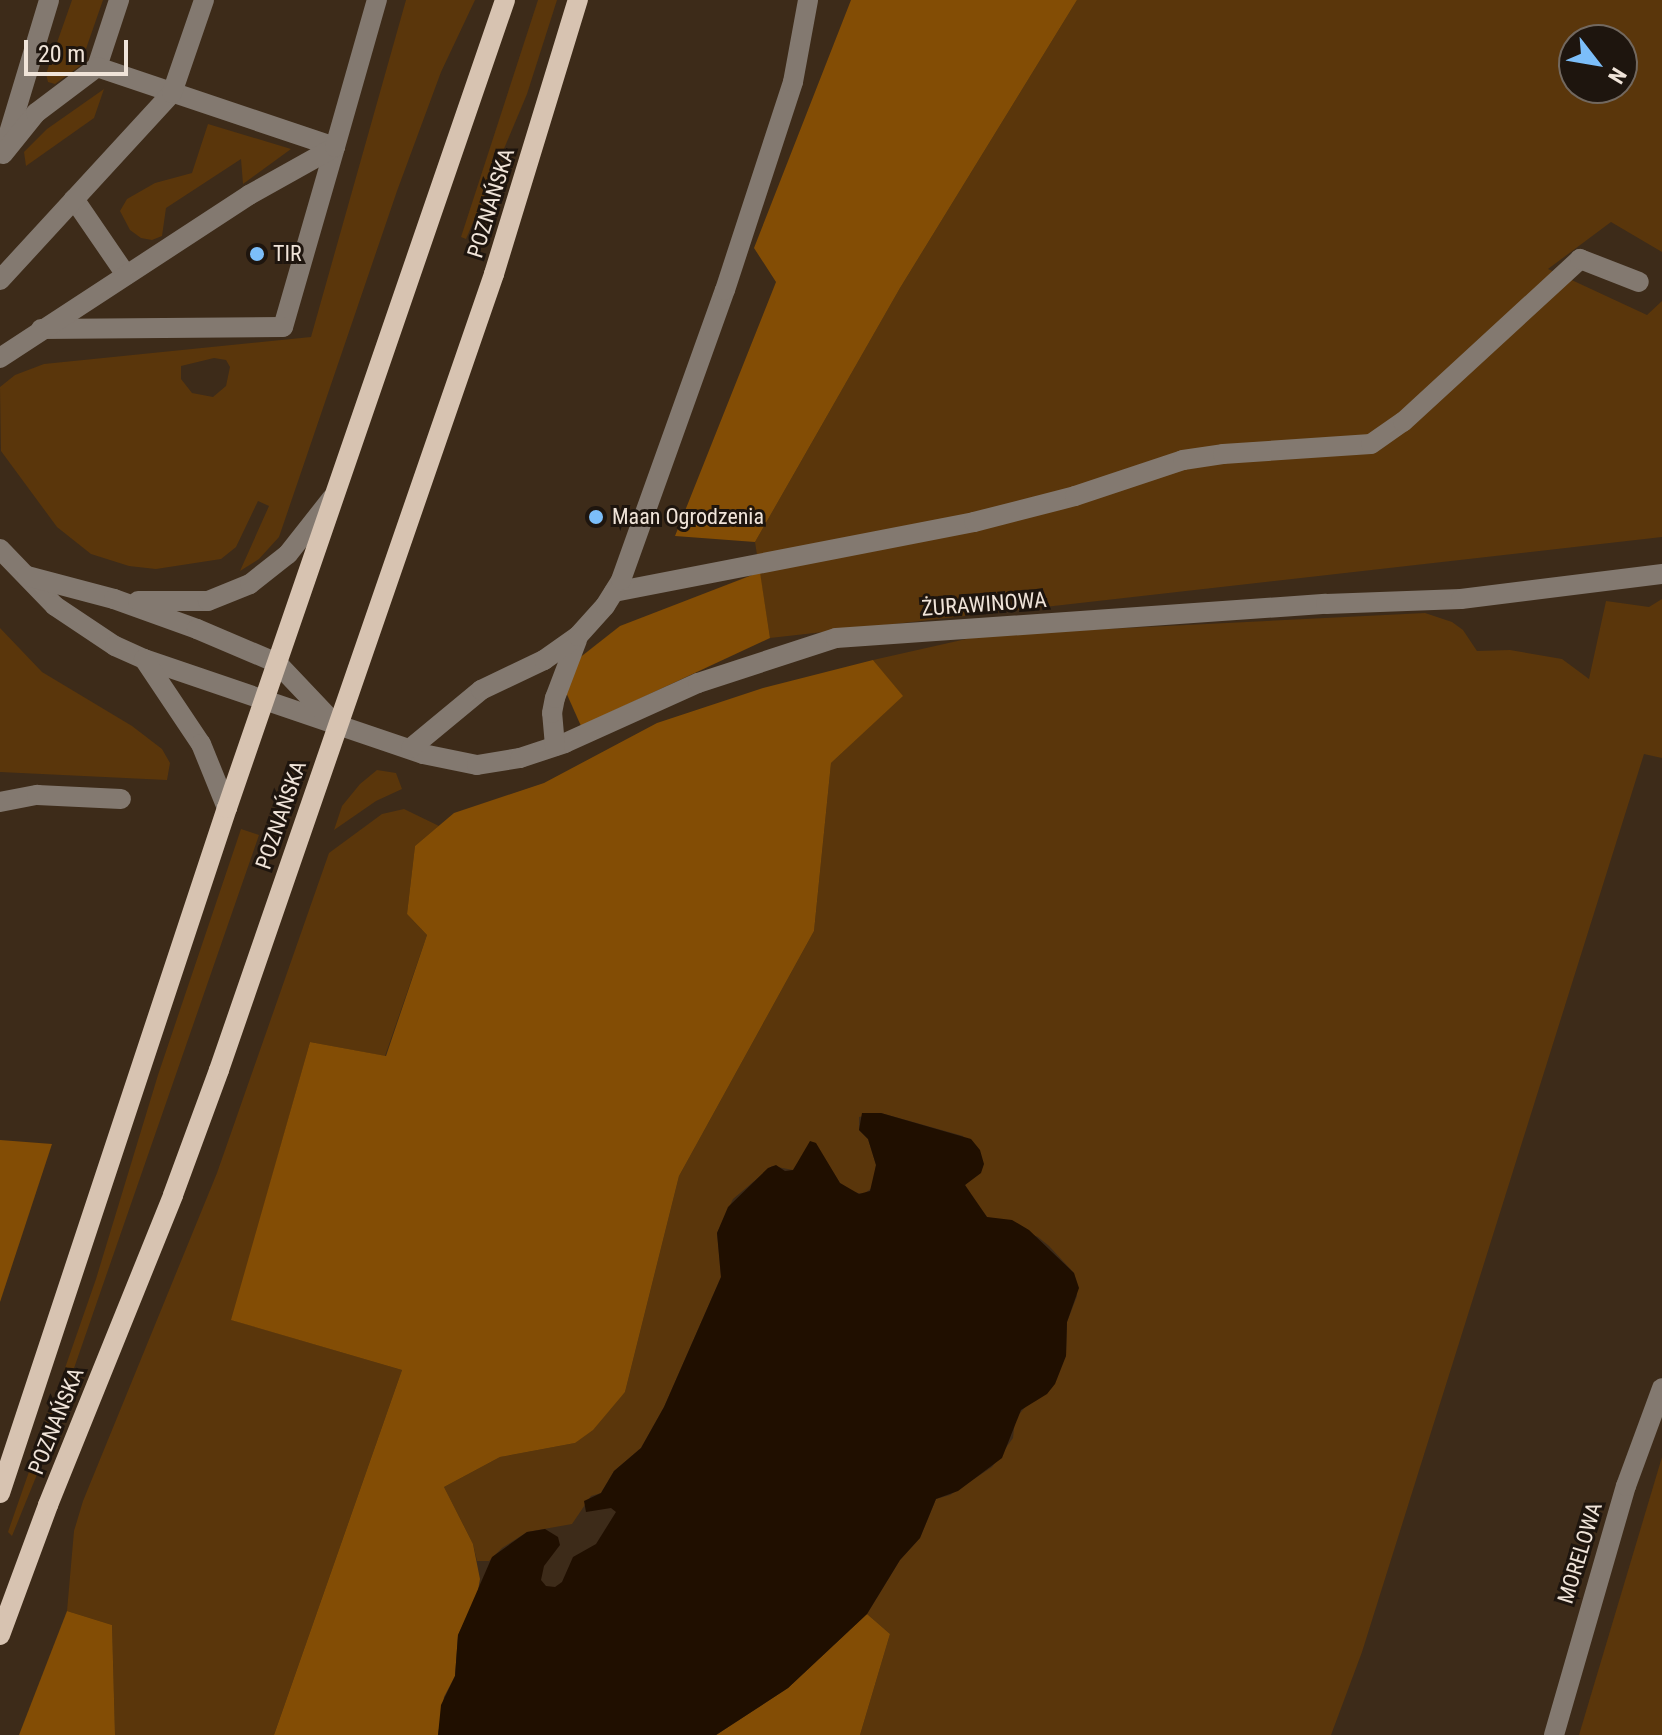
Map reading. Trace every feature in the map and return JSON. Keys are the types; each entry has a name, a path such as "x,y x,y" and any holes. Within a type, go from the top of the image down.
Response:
{"main road":[{"name":"POZNAŃSKA","path":"0,1493 227,808 505,0"},
{"name":"POZNAŃSKA","path":"0,1635 48,1505 173,1195 494,274 578,0"}],"street":[{"path":"1,158 49,0"},
{"path":"1,158 36,113 97,67 119,0"},
{"path":"0,280 172,93 204,0"},
{"path":"41,329 283,327 377,0"},
{"path":"411,748 481,690 544,660 578,636 614,592 640,535 725,290 793,82 808,0"},
{"path":"97,67 335,147"},
{"path":"1,355 249,195 335,147"},
{"path":"74,199 126,275"},
{"path":"614,592 974,522 1075,496 1183,460 1223,454 1371,444 1403,422 1580,259 1639,282"},
{"path":"114,599 208,601 250,584 288,554 336,493"},
{"name":"ŻURAWINOWA","path":"0,549 22,574 83,626 144,659 337,726 456,763 477,765 520,758 555,746 698,683 836,638 1326,604 1461,599 1662,574"},
{"path":"22,574 114,599 197,629 277,663 337,726"},
{"path":"555,746 555,698 578,636"},
{"path":"144,659 201,744 227,808"},
{"path":"0,802 37,795 121,799"},
{"name":"MORELOWA","path":"1554,1735 1621,1501 1662,1388"}],"shaded area":[{"path":"72,0 103,0 80,66 55,84 48,82 46,74"},
{"path":"406,0 475,0 441,72 397,191 279,537 259,559 240,571 269,506 258,501 236,547 221,559 156,569 129,566 91,554 57,527 1,451 0,387 15,375 44,364 311,337","holes":["214,358 226,360 230,367 226,386 213,397 192,393 181,379 181,366"]},
{"path":"538,0 557,0 527,94 466,239 461,237"},
{"path":"851,0 1077,0 900,288 755,542 675,536 776,282 754,248"},
{"path":"1077,0 1662,0 1662,252 1611,222 1548,269 1647,315 1662,301 1662,537 770,638 755,542 900,288"},
{"path":"104,89 94,118 26,166 24,152 47,129"},
{"path":"208,124 291,149 243,184 241,159 166,208 162,236 152,240 141,238 130,230 120,211 127,199 155,183 192,173"},
{"path":"760,572 770,638 581,726 565,690 578,659 620,626"},
{"path":"1662,599 1662,758 1644,754 1362,1652 1331,1735 860,1735 890,1634 867,1614 900,1560 920,1538 936,1499 950,1495 992,1467 1013,1438 1015,1419 1028,1404 1037,1400 1066,1356 1067,1322 1077,1296 1074,1273 1049,1246 1038,1237 987,1217 968,1192 965,1185 975,1176 963,1136 881,1113 859,1117 859,1130 868,1139 876,1165 873,1187 864,1194 853,1192 840,1183 814,1142 793,1170 772,1166 733,1199 717,1233 721,1277 664,1407 641,1448 614,1471 601,1493 591,1496 572,1524 527,1532 502,1548 489,1561 477,1561 473,1544 444,1487 500,1457 575,1443 625,1392 679,1176 814,931 831,763 902,696 873,660 984,635 1425,613 1452,622 1463,630 1477,651 1510,650 1562,659 1589,679 1606,601 1649,607"},
{"path":"0,628 42,672 132,726 162,749 170,763 167,780 0,772"},
{"path":"873,660 903,696 831,763 814,931 679,1176 625,1392 593,1430 575,1443 500,1457 444,1487 473,1544 480,1579 477,1596 458,1635 455,1676 444,1697 438,1735 274,1735 402,1370 231,1320 310,1042 386,1056 427,935 407,914 415,846 454,813 544,783 657,723 763,688"},
{"path":"377,770 396,773 402,789 376,801 334,830 342,806 360,784"},
{"path":"404,809 439,826 415,846 407,914 427,935 385,1056 310,1042 232,1320 402,1370 274,1735 115,1735 112,1625 67,1611 74,1531 83,1501 217,1173 329,853 382,814"},
{"path":"241,829 259,835 38,1472 12,1536 8,1532 96,1279 158,1075"},
{"path":"862,1113 881,1113 971,1139 980,1150 984,1164 981,1173 965,1185 987,1217 1012,1220 1029,1230 1074,1273 1079,1288 1067,1322 1066,1356 1055,1384 1047,1394 1021,1410 1002,1458 958,1491 936,1499 920,1538 900,1560 867,1614 788,1688 716,1735 438,1735 441,1705 455,1676 458,1635 492,1557 527,1532 545,1529 558,1537 560,1545 544,1566 541,1580 546,1586 555,1587 562,1582 573,1557 596,1544 616,1512 611,1508 586,1512 584,1501 601,1493 614,1471 641,1448 664,1407 721,1277 717,1233 728,1207 768,1168 776,1165 785,1171 793,1170 810,1141 816,1143 840,1183 859,1194 870,1191 876,1165 868,1139 859,1130"},
{"path":"0,1140 52,1144 0,1302"},
{"path":"1662,1457 1662,1735 1579,1735"},
{"path":"67,1611 112,1625 115,1735 19,1735"},
{"path":"867,1614 890,1634 860,1735 716,1735 788,1688"}],"place":[{"name":"TIR","path":"257,254"},
{"name":"Maan Ogrodzenia","path":"596,517"}]}
